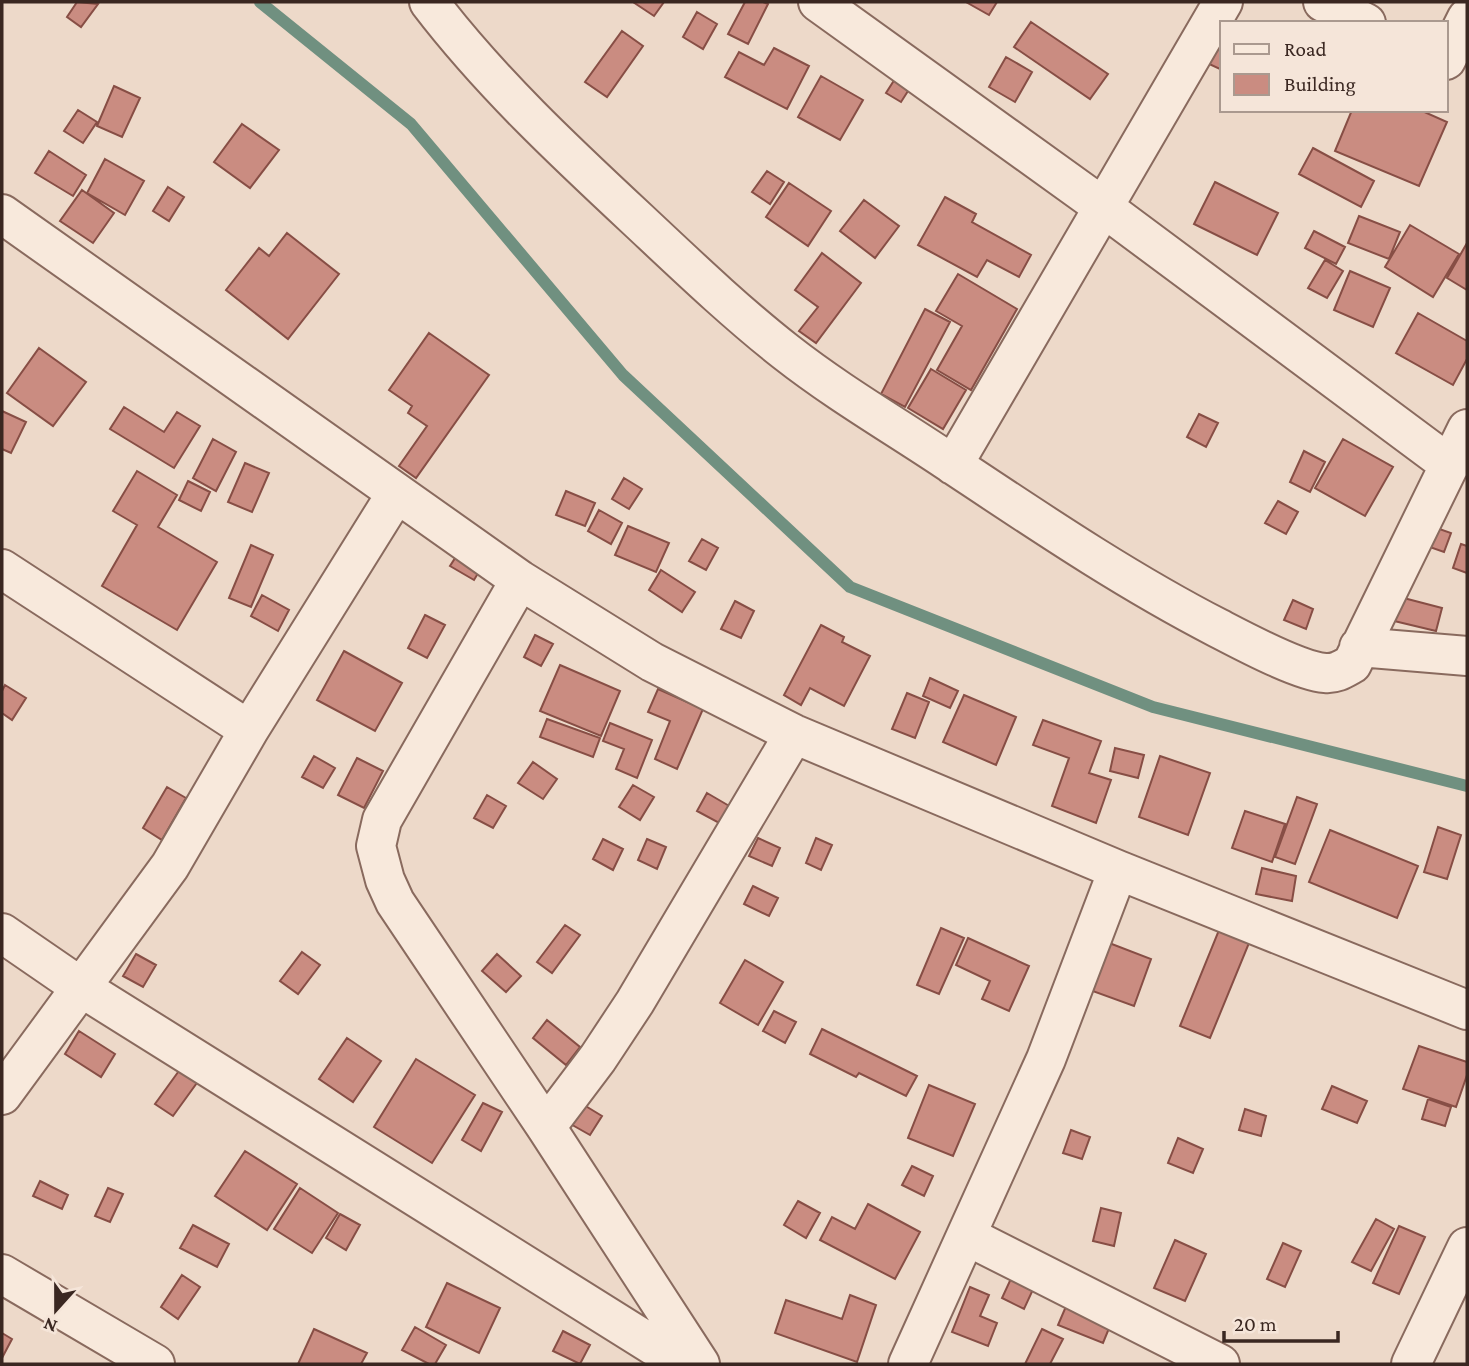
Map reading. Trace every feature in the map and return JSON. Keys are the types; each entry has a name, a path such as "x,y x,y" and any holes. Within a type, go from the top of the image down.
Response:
{"street":[{"path":"429,2 521,107 601,185 786,352 1033,518 1147,589 1245,641 1306,667 1325,673 1340,672 1352,664 1467,429"},
{"path":"818,2 1103,207 1450,464"},
{"path":"953,465 1223,2"},
{"path":"1323,2 1362,21"},
{"path":"1448,57 1467,18"},
{"path":"1448,62 1467,72"},
{"path":"2,214 520,580 652,662 794,734 1118,870 1467,1010"},
{"path":"2,1095 170,866 249,730 396,494"},
{"path":"2,569 249,730"},
{"path":"520,580 382,820 376,846 385,880 395,901 700,1364"},
{"path":"1359,648 1467,656"},
{"path":"546,1127 598,1058 635,1002 794,734"},
{"path":"908,1364 1046,1059 1118,870"},
{"path":"2,933 82,988 683,1364"},
{"path":"967,1236 1220,1364"},
{"path":"1411,1364 1467,1247"},
{"path":"2,1274 155,1364"}],"building":[{"path":"77,2 98,4 81,27 67,17"},
{"path":"633,2 664,2 654,16"},
{"path":"745,2 768,4 748,44 728,34"},
{"path":"966,2 997,2 989,15"},
{"path":"697,12 717,24 703,49 683,37"},
{"path":"1031,22 1108,74 1090,99 1014,47"},
{"path":"622,31 643,46 607,97 585,82"},
{"path":"1217,41 1220,42 1220,69 1207,63"},
{"path":"774,48 809,66 787,109 725,77 739,52 764,65"},
{"path":"1006,57 1032,72 1015,102 989,87"},
{"path":"900,71 915,80 901,102 886,93"},
{"path":"821,76 863,100 840,140 798,117"},
{"path":"114,86 140,98 122,137 97,126"},
{"path":"78,110 97,122 83,143 64,131"},
{"path":"1351,112 1424,112 1447,122 1419,186 1335,151"},
{"path":"242,124 279,150 250,188 214,162"},
{"path":"1313,148 1374,181 1361,207 1299,174"},
{"path":"49,151 86,175 73,196 35,173"},
{"path":"105,159 144,181 125,215 87,193"},
{"path":"767,171 784,182 770,204 752,192"},
{"path":"1215,182 1278,213 1257,255 1194,224"},
{"path":"789,183 831,211 808,246 766,217"},
{"path":"168,187 184,197 169,221 153,211"},
{"path":"82,190 114,213 93,243 60,221"},
{"path":"945,197 976,214 972,222 1031,255 1019,277 987,260 977,277 918,245"},
{"path":"864,200 899,226 875,258 840,231"},
{"path":"1359,216 1400,232 1389,259 1348,243"},
{"path":"1410,225 1459,254 1433,297 1385,267"},
{"path":"1314,231 1345,247 1336,264 1305,248"},
{"path":"287,233 339,274 288,339 226,290 259,248 269,256"},
{"path":"1467,243 1467,290 1447,278"},
{"path":"822,253 861,283 816,343 799,331 818,307 795,290"},
{"path":"1325,260 1343,271 1327,298 1308,288"},
{"path":"1350,271 1390,288 1373,327 1334,310"},
{"path":"958,274 1017,309 971,390 937,370 962,326 936,311"},
{"path":"925,309 950,322 905,407 881,394"},
{"path":"1418,313 1467,341 1467,359 1453,385 1396,353"},
{"path":"429,333 489,375 416,478 399,466 427,426 408,413 412,406 389,390"},
{"path":"39,348 86,382 53,426 7,393"},
{"path":"931,369 966,390 943,429 908,408"},
{"path":"124,407 164,432 177,412 200,426 174,468 110,429"},
{"path":"2,411 26,422 11,453 2,449"},
{"path":"1199,414 1218,423 1206,447 1187,437"},
{"path":"213,439 236,452 216,491 193,478"},
{"path":"1343,439 1393,467 1365,516 1315,488"},
{"path":"1304,451 1325,462 1310,492 1290,482"},
{"path":"245,463 269,473 252,512 228,502"},
{"path":"137,471 177,495 158,527 217,562 177,630 102,586 137,525 113,511"},
{"path":"624,478 642,489 629,509 612,499"},
{"path":"188,481 210,492 201,511 179,500"},
{"path":"566,491 595,503 585,526 556,515"},
{"path":"1278,501 1298,512 1286,534 1265,523"},
{"path":"599,510 622,523 611,544 588,531"},
{"path":"1428,525 1451,533 1444,552 1421,544"},
{"path":"628,526 669,543 656,572 615,555"},
{"path":"702,539 718,548 706,570 689,561"},
{"path":"1461,544 1467,546 1467,573 1453,568"},
{"path":"251,545 273,555 251,607 229,598"},
{"path":"459,552 483,565 474,580 450,566"},
{"path":"661,570 695,592 682,612 649,590"},
{"path":"262,595 289,610 278,631 251,616"},
{"path":"1396,596 1442,608 1436,631 1390,620"},
{"path":"1293,600 1313,609 1306,629 1284,620"},
{"path":"735,601 754,611 741,638 721,629"},
{"path":"425,615 445,625 427,658 408,648"},
{"path":"821,625 844,637 842,642 870,656 844,706 810,688 801,705 784,695"},
{"path":"535,635 553,644 541,666 524,657"},
{"path":"344,651 402,683 375,731 317,700"},
{"path":"560,665 620,691 601,736 540,711"},
{"path":"930,678 958,691 950,708 923,696"},
{"path":"5,685 26,698 12,720 2,713 2,691"},
{"path":"658,689 703,709 677,769 655,759 670,721 648,712"},
{"path":"907,693 929,702 915,738 892,729"},
{"path":"964,695 1016,717 996,765 943,742"},
{"path":"547,719 600,738 593,757 540,737"},
{"path":"1043,720 1101,741 1089,773 1111,780 1096,823 1052,806 1069,758 1033,745"},
{"path":"610,723 652,740 637,778 616,769 624,749 603,741"},
{"path":"1115,748 1144,755 1138,778 1110,771"},
{"path":"314,756 335,768 323,788 302,777"},
{"path":"1160,756 1210,773 1188,835 1139,817"},
{"path":"357,758 383,771 364,808 338,795"},
{"path":"533,762 557,779 543,799 518,783"},
{"path":"633,785 654,797 640,820 619,807"},
{"path":"167,787 186,798 162,840 143,828"},
{"path":"707,793 731,807 721,824 697,811"},
{"path":"487,795 506,806 493,828 474,818"},
{"path":"1297,797 1317,804 1295,864 1275,857"},
{"path":"1245,811 1285,824 1272,862 1232,848"},
{"path":"1438,827 1461,835 1447,879 1424,872"},
{"path":"1330,830 1418,866 1397,918 1309,882"},
{"path":"758,838 780,848 772,866 749,856"},
{"path":"816,838 832,845 821,870 806,863"},
{"path":"603,839 623,849 613,870 593,859"},
{"path":"647,839 666,847 657,869 638,860"},
{"path":"1262,868 1296,876 1292,901 1256,894"},
{"path":"753,886 778,898 769,916 744,904"},
{"path":"565,925 580,935 552,973 537,962"},
{"path":"941,928 964,938 939,994 917,985"},
{"path":"1219,930 1249,943 1210,1038 1180,1026"},
{"path":"968,938 1029,966 1009,1011 982,999 990,981 956,965"},
{"path":"1104,941 1151,959 1134,1006 1087,989"},
{"path":"302,952 320,965 298,994 280,981"},
{"path":"136,954 156,965 143,987 123,976"},
{"path":"497,954 521,976 506,992 482,971"},
{"path":"745,960 783,982 758,1025 720,1003"},
{"path":"774,1011 796,1022 785,1043 763,1031"},
{"path":"547,1020 580,1047 566,1065 533,1038"},
{"path":"822,1029 917,1076 906,1096 859,1073 856,1077 810,1054"},
{"path":"79,1031 115,1054 101,1077 65,1054"},
{"path":"347,1038 381,1061 353,1102 319,1079"},
{"path":"1419,1046 1467,1062 1467,1075 1456,1107 1403,1089"},
{"path":"416,1059 475,1095 432,1163 374,1127"},
{"path":"181,1068 199,1080 173,1116 155,1104"},
{"path":"929,1085 975,1104 953,1156 908,1138"},
{"path":"1332,1086 1367,1101 1357,1123 1322,1109"},
{"path":"1428,1099 1451,1107 1445,1126 1422,1119"},
{"path":"579,1102 602,1116 590,1135 567,1122"},
{"path":"483,1103 502,1112 481,1151 462,1140"},
{"path":"1245,1109 1266,1116 1261,1136 1239,1130"},
{"path":"1071,1130 1090,1137 1082,1159 1063,1153"},
{"path":"1178,1138 1203,1149 1193,1173 1168,1163"},
{"path":"245,1151 297,1184 267,1230 215,1196"},
{"path":"912,1166 933,1176 924,1196 902,1185"},
{"path":"40,1181 68,1195 62,1209 33,1196"},
{"path":"108,1188 123,1194 110,1222 95,1216"},
{"path":"300,1188 338,1213 312,1253 274,1229"},
{"path":"798,1201 820,1213 806,1238 784,1225"},
{"path":"868,1204 920,1232 895,1279 820,1240 832,1217 855,1229"},
{"path":"1101,1208 1121,1213 1114,1246 1093,1241"},
{"path":"340,1214 360,1225 346,1250 326,1238"},
{"path":"1376,1219 1394,1229 1371,1271 1352,1262"},
{"path":"193,1225 229,1244 217,1267 180,1248"},
{"path":"1399,1226 1425,1237 1399,1294 1373,1283"},
{"path":"1175,1240 1206,1254 1185,1301 1154,1288"},
{"path":"1283,1243 1301,1251 1285,1287 1267,1279"},
{"path":"1014,1272 1036,1283 1024,1309 1002,1298"},
{"path":"182,1275 200,1287 178,1319 161,1307"},
{"path":"447,1283 500,1308 479,1353 426,1327"},
{"path":"970,1287 989,1295 980,1316 997,1323 988,1346 952,1332"},
{"path":"850,1295 876,1305 857,1362 775,1333 786,1300 842,1319"},
{"path":"1067,1304 1112,1321 1103,1343 1058,1325"},
{"path":"415,1327 446,1345 435,1364 429,1364 402,1350"},
{"path":"314,1329 367,1353 361,1364 298,1364"},
{"path":"1042,1329 1063,1339 1050,1364 1025,1364"},
{"path":"563,1331 590,1345 580,1364 553,1351"},
{"path":"2,1333 12,1339 2,1358"}],"waterway":[{"path":"260,2 411,124 623,375 850,587 1153,707 1467,786"}]}
